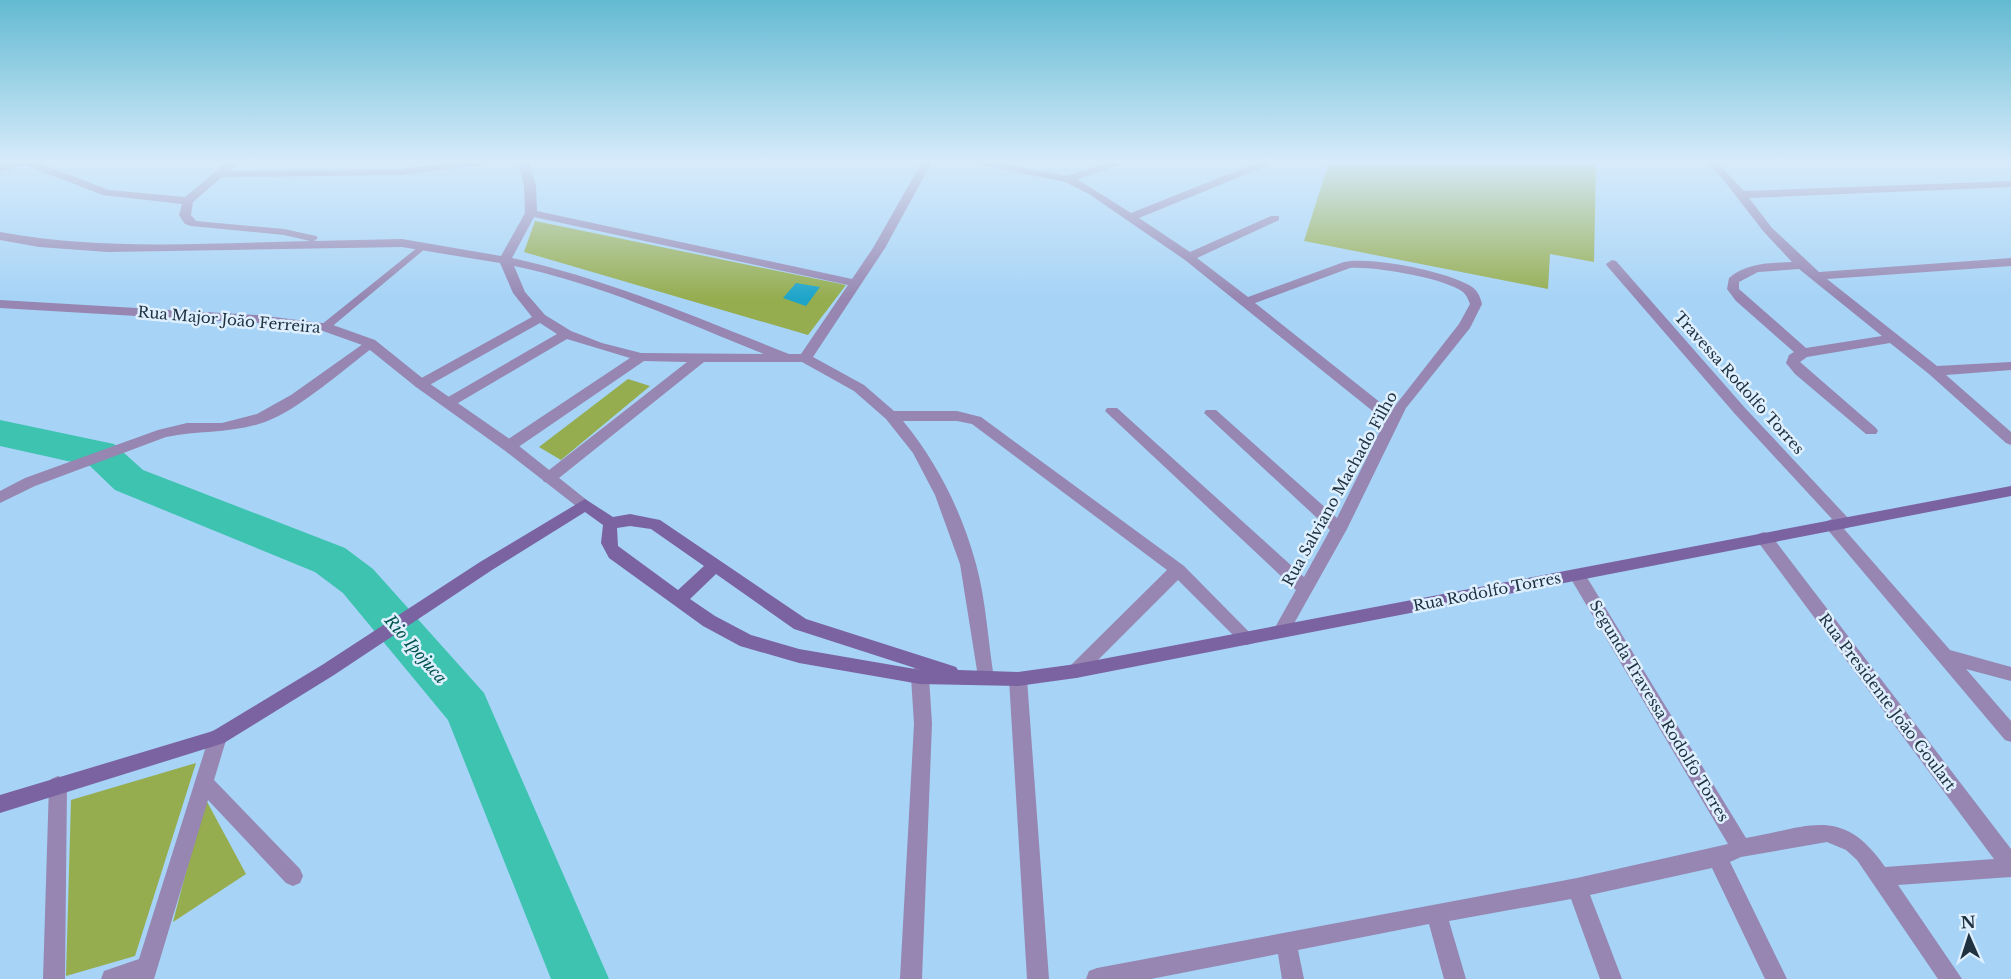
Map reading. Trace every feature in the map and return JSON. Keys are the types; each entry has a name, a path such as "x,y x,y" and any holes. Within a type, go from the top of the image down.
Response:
{"main road":[{"name":"Rua Rodolfo Torres","path":"921,670 962,676 1018,679 1076,671 2011,491"},
{"name":"Rua Major João Ferreira","path":"585,505 611,523"},
{"path":"0,804 58,784 218,737 328,670 486,566 585,505"},
{"path":"630,520 655,524 800,624 921,670 799,656 746,641 709,621 615,554 610,548 607,536 611,523 630,520"},
{"path":"679,599 715,565"}],"street":[{"path":"187,208 185,215 189,222 195,224 284,232 327,243"},
{"path":"505,259 531,213 531,208"},
{"path":"805,358 879,248 902,208"},
{"path":"1116,208 1189,257 1393,420"},
{"path":"1131,217 1154,208"},
{"path":"1750,208 1802,265 1934,371 2011,440"},
{"path":"531,213 856,283"},
{"path":"1189,257 1275,218"},
{"path":"0,236 39,243 108,248 210,248 327,243 402,243 423,246 505,259 546,269 649,303 785,357"},
{"path":"505,259 519,293 540,318 566,334 598,346 641,357 805,358 859,388 891,416 919,450 943,495 968,564 985,678"},
{"path":"1817,276 2011,262"},
{"name":"Travessa Rodolfo Torres","path":"1612,264 1838,524 1944,656 2011,734"},
{"name":"Rua Salviano Machado Filho","path":"1247,302 1348,265 1386,266 1442,279 1466,288 1474,296 1476,304 1465,325 1400,406 1339,529 1281,631"},
{"path":"1802,265 1750,270 1733,281 1733,288 1740,298 1803,353"},
{"name":"Rua Major João Ferreira","path":"0,304 256,319 325,327 370,343 421,384 509,446 585,505"},
{"path":"421,384 540,318"},
{"path":"448,403 566,334"},
{"path":"1872,431 1793,363 1794,358 1803,353 1894,338"},
{"path":"0,498 30,482 163,433 187,428 222,428 262,418 296,398 370,343"},
{"path":"549,478 703,356"},
{"path":"509,446 641,357"},
{"path":"1934,371 2011,366"},
{"path":"1112,411 1304,587"},
{"path":"1211,413 1339,529"},
{"path":"891,416 957,416 976,420 1178,570 1247,638"},
{"name":"Rua Presidente João Goulart","path":"1764,538 2011,866"},
{"path":"1076,671 1178,570"},
{"name":"Segunda Travessa Rodolfo Torres","path":"1577,575 1741,848"},
{"path":"1944,656 2011,674"},
{"path":"911,979 923,724 921,670"},
{"path":"1018,679 1038,979"},
{"path":"112,979 144,973 218,737"},
{"path":"203,782 293,876"},
{"path":"54,979 58,784"},
{"path":"1097,979 1577,888 1717,857 1741,848 1827,833 1853,843 1864,853 1951,979"},
{"path":"1717,857 1776,979"},
{"path":"1881,876 2011,866"},
{"path":"1577,888 1611,979"},
{"path":"1436,913 1455,979"},
{"path":"1286,942 1293,979"}],"lane":[{"path":"325,327 423,246"}],"green space":[{"path":"1315,208 1595,208 1594,262 1550,254 1548,289 1304,241"},
{"path":"535,221 846,285 808,335 524,252"},
{"path":"628,379 650,386 561,460 539,447"},
{"path":"196,763 135,956 66,976 71,800"},
{"path":"205,798 246,874 173,922"}],"building":[{"path":"796,283 820,287 806,306 783,298"}],"waterway":[{"name":"Rio Ipojuca","path":"0,433 100,454"},
{"name":"Rio Ipojuca","path":"106,459 129,480 330,560 358,581 467,708 580,979"}]}
